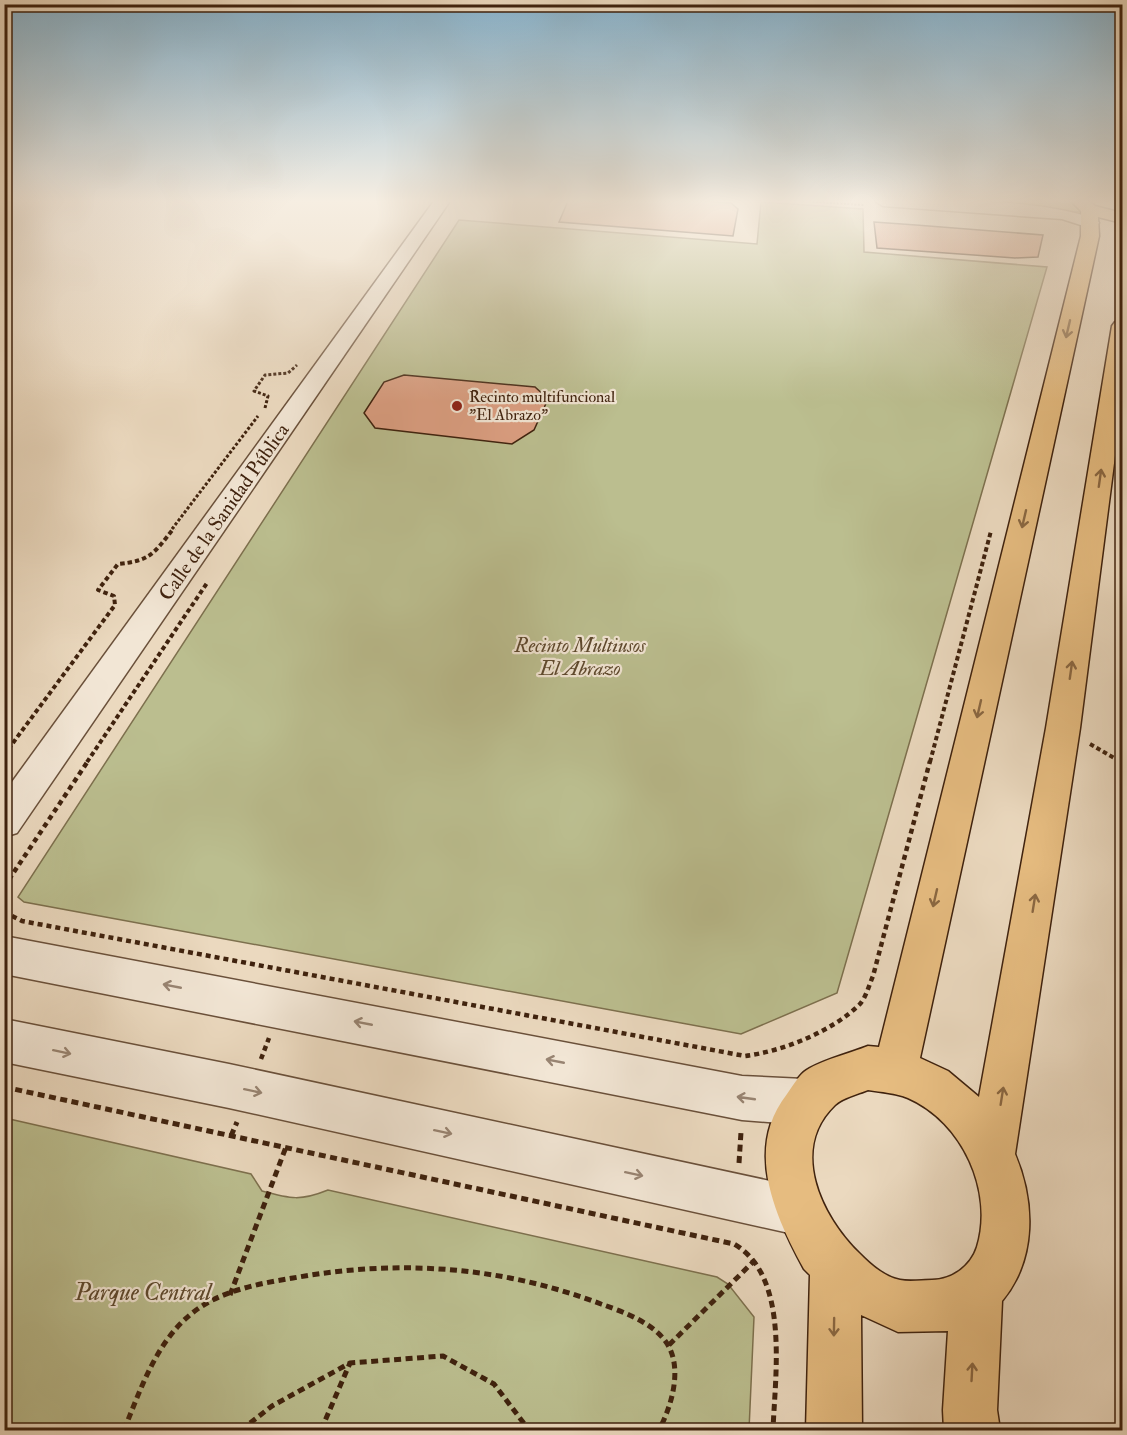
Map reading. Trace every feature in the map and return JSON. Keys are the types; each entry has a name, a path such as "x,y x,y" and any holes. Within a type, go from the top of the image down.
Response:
{"main road":[{"path":"895,1071 1083,268"},
{"path":"992,1153 1063,728 1122,326"},
{"path":"868,1068 895,1071 923,1081 950,1100 974,1124 992,1153 1003,1183 1008,1214 1005,1244 994,1270 977,1291 946,1306 908,1307 870,1294 835,1268 813,1241 798,1210 789,1180 788,1151 793,1124 804,1102 822,1084 843,1072 868,1068"},
{"path":"834,1431 835,1268"},
{"path":"972,1431 970,1410 977,1291"}],"street":[{"name":"Calle de la Sanidad Pública","path":"4,822 395,268"},
{"path":"4,955 288,990 742,1098 804,1102"},
{"path":"4,1040 249,1090 798,1210"}],"path":[{"path":"4,755 115,605 114,596 98,590 118,564 141,562 162,545 268,403 267,396 254,391 265,375 288,373 303,356"},
{"path":"4,912 22,921 288,990 745,1056 759,1055 774,1050 820,1029 860,1004 873,976 993,526"},
{"path":"4,887 208,582"},
{"path":"4,871 13,872"},
{"path":"231,1136 288,990"},
{"path":"734,1244 745,1056"},
{"path":"4,1087 734,1244 755,1260 771,1298 775,1342 773,1431"},
{"path":"230,1295 286,1147"},
{"path":"669,1345 755,1260"},
{"path":"124,1431 152,1365 175,1330 200,1308 262,1284 337,1270 396,1264 471,1270 540,1282 619,1310 646,1326 669,1345 675,1378 670,1409 659,1431"},
{"path":"241,1431 272,1407 350,1363 443,1356 494,1384 529,1431"},
{"path":"321,1431 350,1363"}],"green space":[{"name":"Recinto Multiusos El Abrazo","path":"428,268 1047,268 837,993 741,1034 24,902 18,897"},
{"name":"Parque Central","path":"5,1118 251,1174 262,1191 281,1196 296,1198 328,1190 717,1277 728,1284 754,1317 749,1430 5,1430"}],"building":[{"name":"Recinto multifuncional \"El Abrazo\"","path":"404,375 535,387 548,399 534,430 512,444 375,428 364,413 384,382"}],"place":[{"name":"Recinto multifuncional \"El Abrazo\"","path":"457,406"}]}
